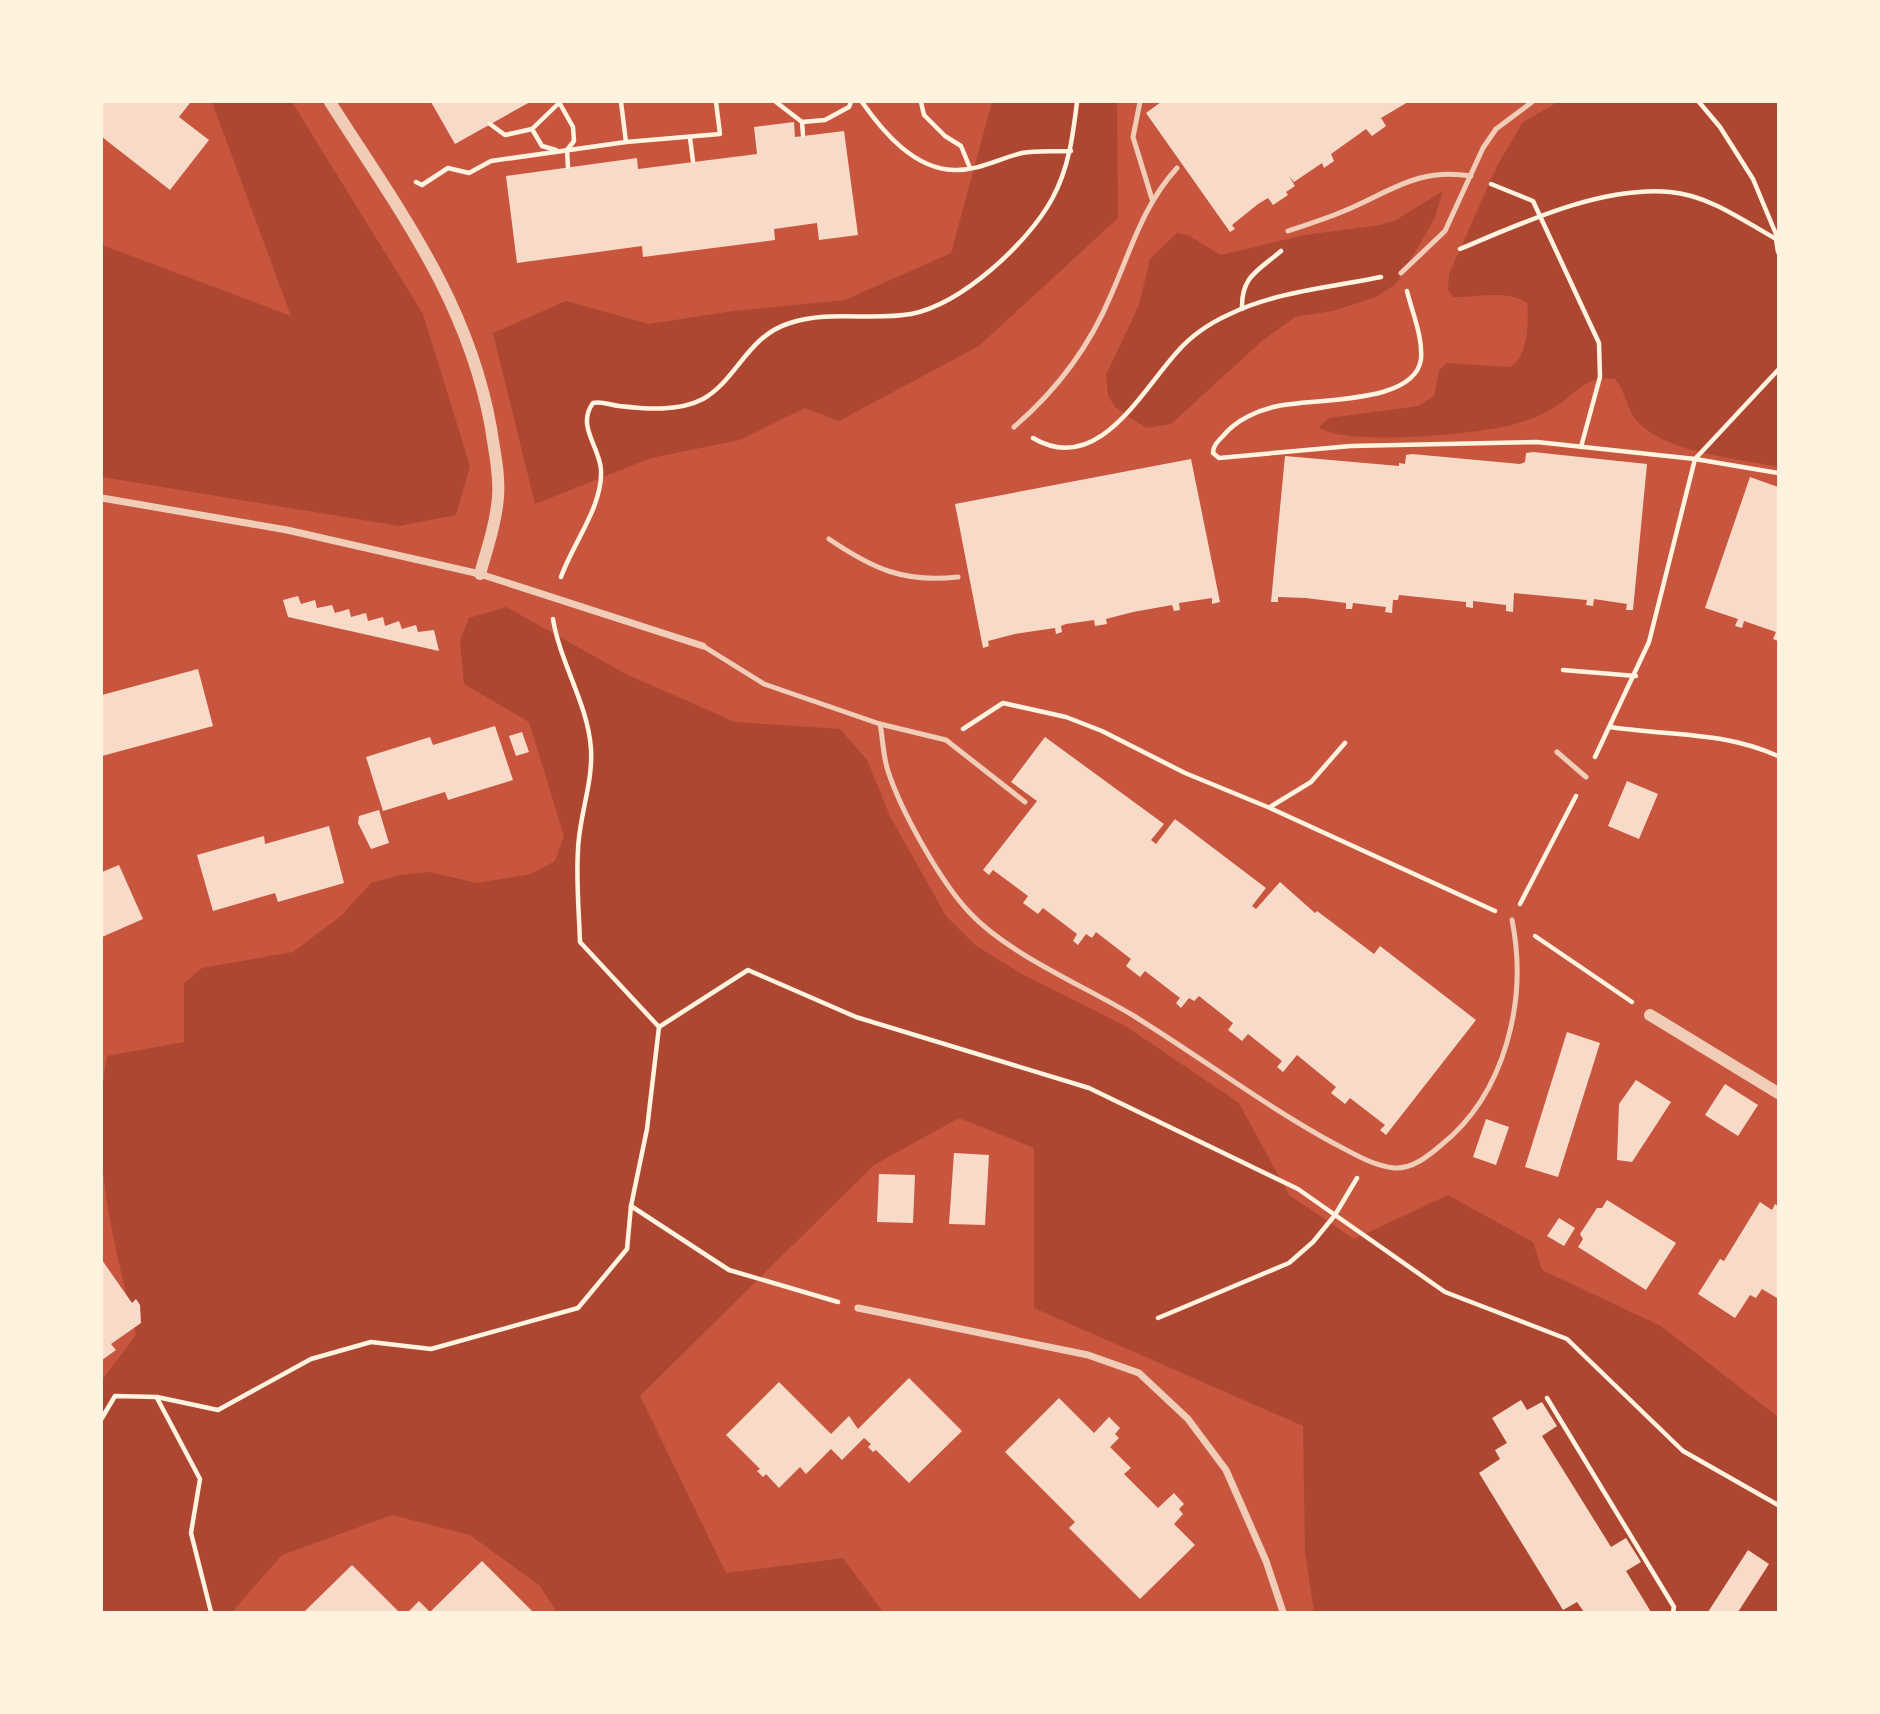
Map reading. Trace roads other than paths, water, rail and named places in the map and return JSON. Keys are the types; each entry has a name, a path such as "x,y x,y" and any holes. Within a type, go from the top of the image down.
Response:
{"street":[{"path":"330,102 448,292 477,365 492,435 498,494 492,531 480,574"},
{"path":"102,498 287,530 480,574 703,646"},
{"path":"1650,1015 1779,1093"},
{"path":"858,1308 1088,1355 1139,1373 1188,1419 1226,1470 1266,1561 1283,1612"}],"lane":[{"path":"1140,102 1133,137 1153,199"},
{"path":"1401,273 1445,231 1496,129 1532,102"},
{"path":"1014,427 1048,398 1093,333 1153,199 1177,168"},
{"path":"1288,231 1345,211 1412,179 1450,172 1471,176"},
{"path":"829,539 890,574 934,580 958,577"},
{"path":"703,646 764,684 880,724 946,740 1025,802"},
{"path":"880,724 887,768 900,804 968,912 995,936 1135,1017 1303,1126 1383,1167 1411,1166 1451,1138 1492,1081 1505,1051 1514,1004 1518,966 1512,920"},
{"path":"1558,752 1586,777"}]}
